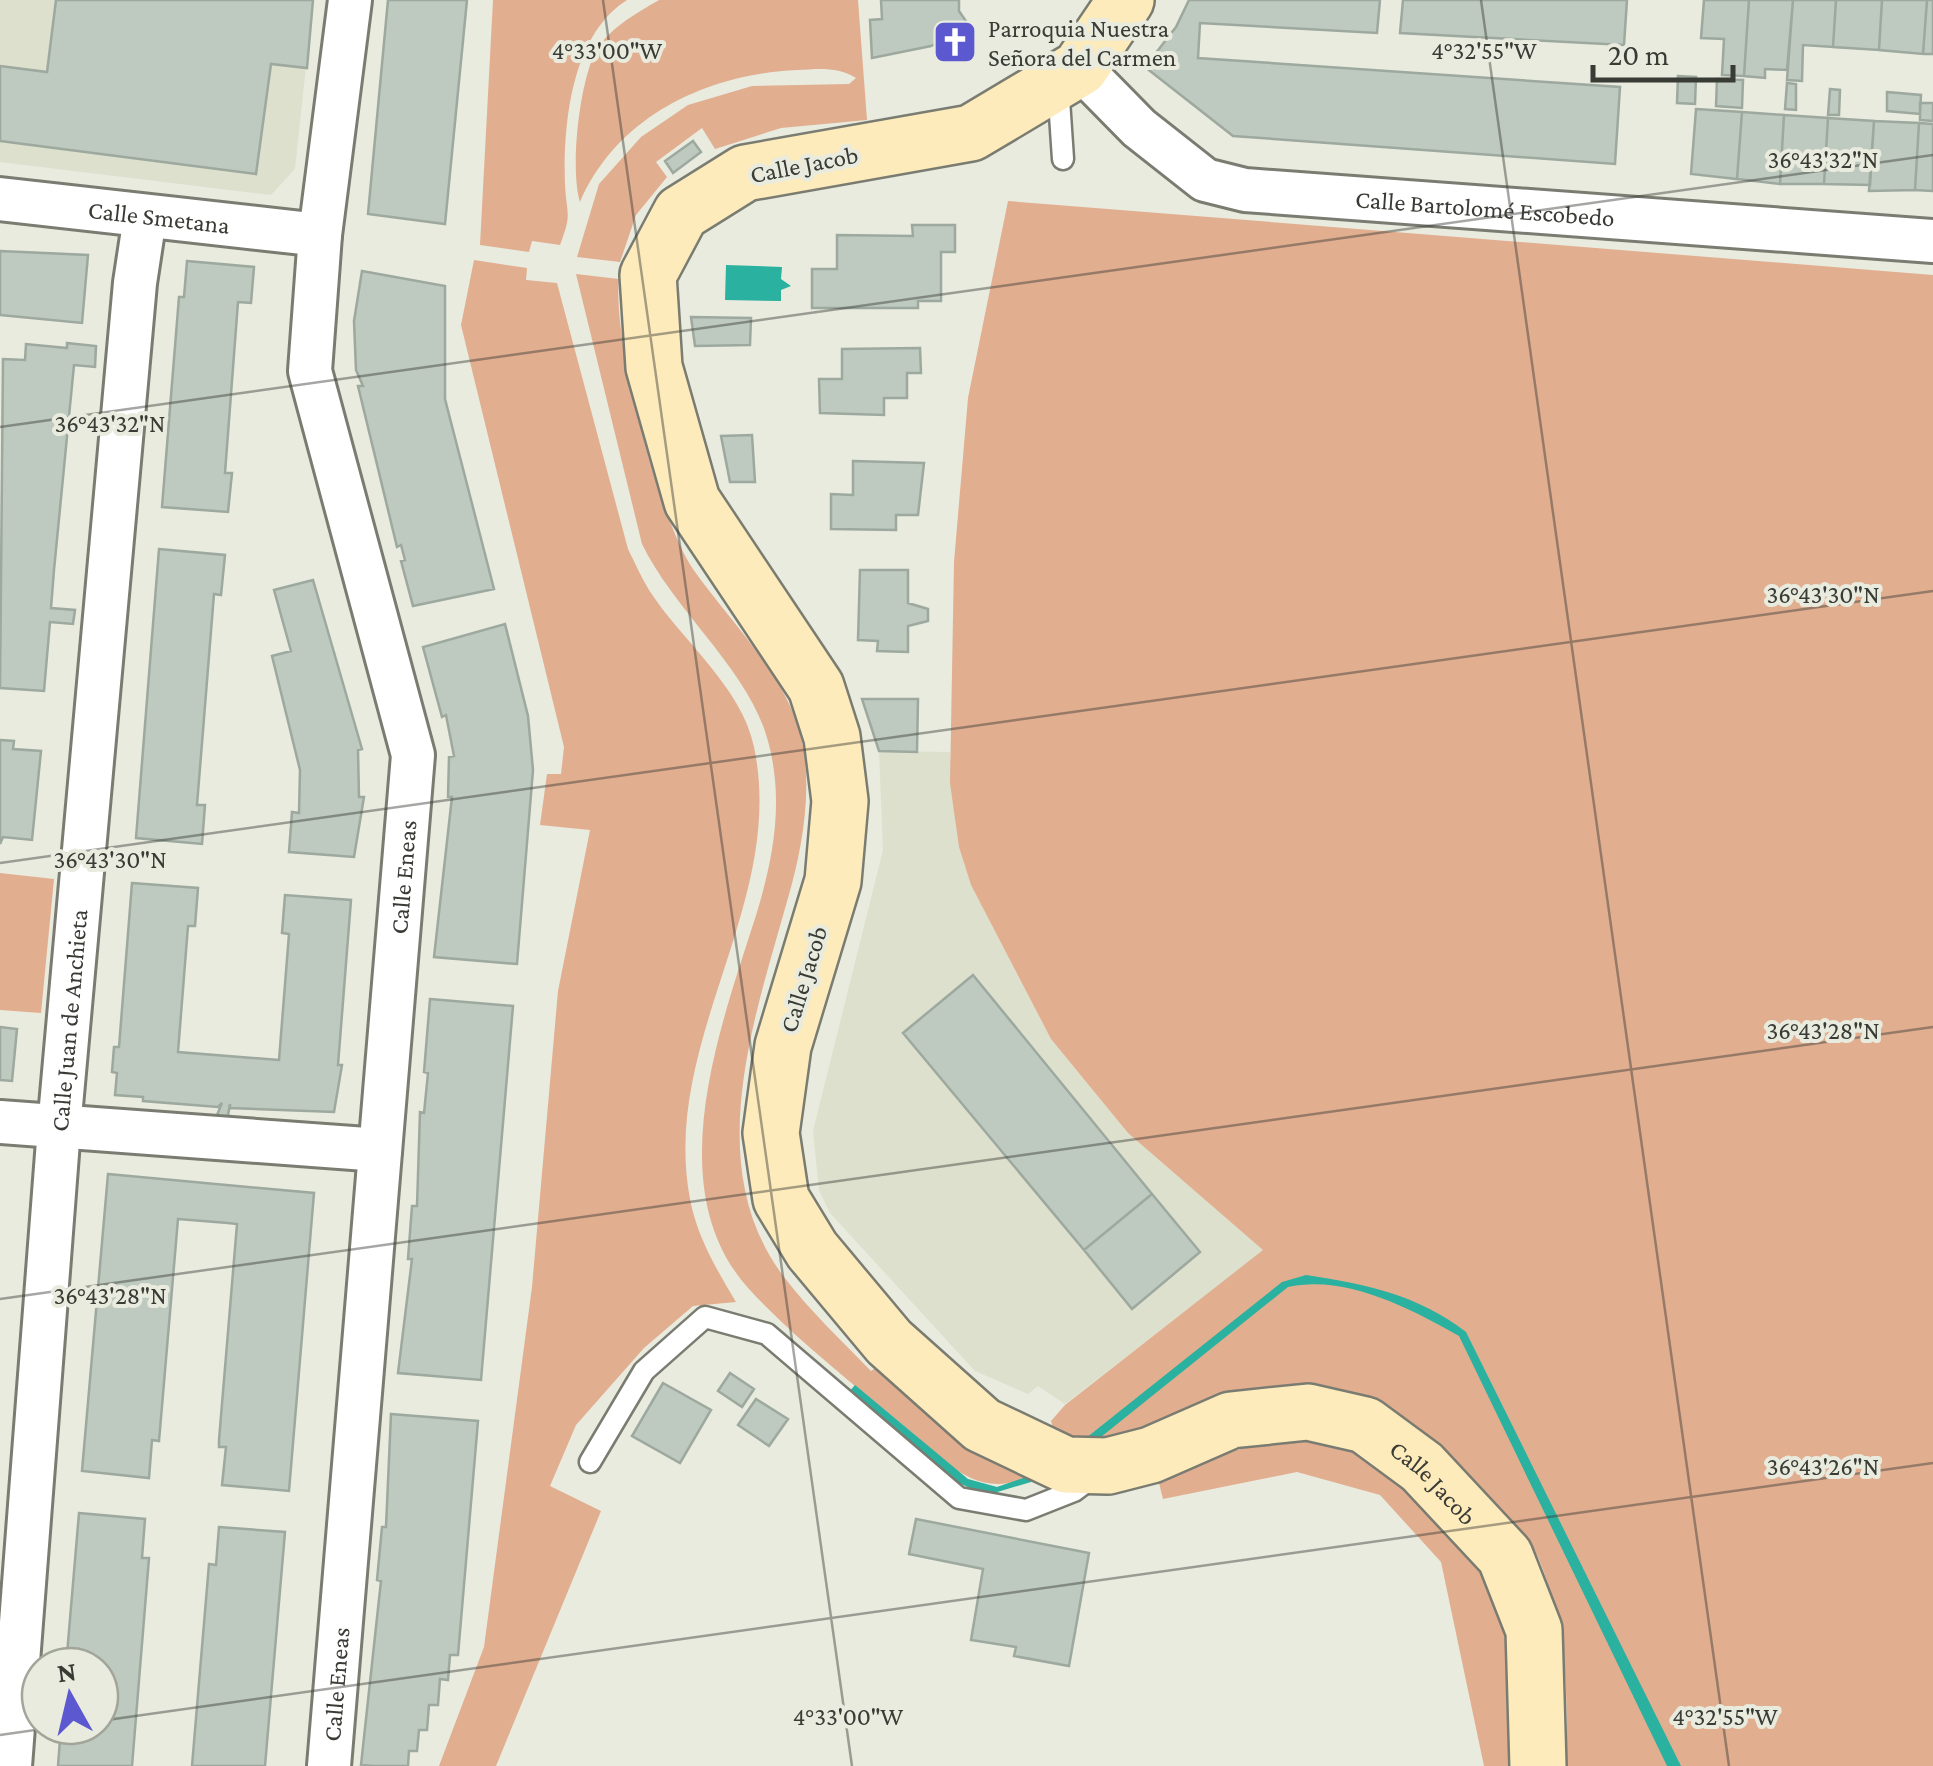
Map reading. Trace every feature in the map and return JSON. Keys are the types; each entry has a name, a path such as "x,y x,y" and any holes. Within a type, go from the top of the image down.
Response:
{"street":[{"name":"Calle Eneas","path":"329,1766 413,755 310,370 320,235 350,0"},
{"name":"Calle Jacob","path":"1126,0 1069,76 971,132 745,173 681,213 648,275 654,367 692,501 816,687 832,737 840,800 833,881 783,1046 772,1133 781,1199 812,1250 889,1342 982,1425 1066,1465 1108,1466 1151,1455 1231,1420 1308,1412 1364,1425 1422,1467 1505,1556 1534,1630 1538,1766"},
{"name":"Calle Bartolomé Escobedo","path":"1069,76 1205,180 1245,190 1933,242"},
{"name":"Calle Smetana","path":"0,199 320,235"},
{"name":"Calle Juan de Anchieta","path":"10,1766 60,1128 135,283 145,217"},
{"path":"0,1122 380,1150"}],"lane":[{"path":"1064,159 1069,76"},
{"path":"590,1462 644,1371 705,1317 767,1334 959,1498 1026,1510 1074,1491 1108,1466"}],"shaded area":[{"path":"0,0 313,0 295,169 271,195 0,162"},
{"path":"493,0 627,0 593,35 574,83 566,136 567,220 560,245 532,241 529,252 480,245"},
{"path":"659,0 858,0 867,120 781,128 715,149 702,128 656,162 667,177 636,215 620,262 577,257 599,184 641,137 688,105 752,86 849,84 856,78 835,70 797,70 730,80 699,91 641,123 596,172 580,202 576,170 578,128 594,55 614,30"},
{"path":"1008,201 1933,275 1933,1766 1567,1766 1566,1685 1560,1635 1535,1550 1424,1437 1372,1404 1311,1387 1276,1387 1230,1398 1119,1444 1092,1446 1054,1431 1051,1421 1065,1405 1263,1250 1128,1133 1051,1039 971,885 959,847 950,783 954,562 968,398"},
{"path":"474,260 527,268 526,280 557,283 628,549 662,609 737,704 754,747 759,805 754,861 692,1084 685,1141 690,1199 697,1227 736,1302 693,1306 644,1348 576,1425 550,1486 601,1511 496,1766 439,1766 484,1647 532,1287 558,991 590,830 540,825 547,774 561,774 564,747 461,325"},
{"path":"576,274 619,279 630,384 666,511 693,569 778,684 798,726 803,747 806,790 802,835 750,1041 742,1090 740,1140 745,1188 759,1234 784,1277 871,1371 877,1367 933,1421 1032,1475 994,1484 977,1480 947,1463 785,1325 749,1289 723,1251 708,1208 702,1162 704,1115 723,1021 770,863 776,814 773,766 768,741 745,690 642,544"},
{"path":"879,751 950,752 959,847 971,885 1051,1039 1128,1133 1264,1250 1065,1404 1038,1386 1028,1394 975,1371 830,1213 819,1190 813,1131 883,850"},
{"path":"0,873 54,879 41,1013 0,1010"},
{"path":"1307,1433 1358,1449 1381,1464 1429,1507 1474,1561 1505,1617 1512,1643 1513,1766 1484,1766 1441,1562 1380,1495 1297,1472 1163,1499 1159,1483 1228,1452"}],"water":[{"path":"726,265 782,267 781,279 791,286 781,290 781,301 725,300"},
{"path":"1306,1275 1350,1282 1410,1300 1466,1332 1681,1766 1667,1766 1459,1336 1440,1325 1354,1289 1310,1284 1288,1287 1091,1445 1081,1442 1282,1282"},
{"path":"855,1385 968,1479 997,1487 1032,1475 1041,1479 994,1493 957,1482 848,1393"}],"building":[{"path":"56,0 313,0 307,68 271,64 256,174 0,141 0,66 47,72"},
{"path":"388,0 467,0 445,224 368,214"},
{"path":"881,0 959,0 959,11 970,27 931,46 872,58 870,20 882,19"},
{"path":"1189,0 1380,0 1377,33 1200,23 1198,58 1620,87 1615,164 1233,136 1145,67 1176,27"},
{"path":"1403,0 1627,0 1624,45 1400,33"},
{"path":"1704,0 1749,0 1744,76 1722,75 1724,39 1701,38"},
{"path":"1749,0 1793,0 1787,70 1765,69 1765,78 1744,76"},
{"path":"1793,0 1836,0 1833,47 1803,45 1802,81 1787,80"},
{"path":"1836,0 1882,0 1879,50 1833,47"},
{"path":"1882,0 1927,0 1923,54 1879,50"},
{"path":"1927,0 1933,0 1933,54 1923,54"},
{"path":"1678,76 1696,77 1695,104 1677,103"},
{"path":"1717,79 1743,80 1742,108 1716,106"},
{"path":"1787,83 1796,84 1796,110 1785,109"},
{"path":"1830,89 1840,90 1839,115 1828,115"},
{"path":"1887,92 1921,95 1920,114 1887,111"},
{"path":"1920,103 1933,103 1933,121 1920,120"},
{"path":"1696,109 1742,112 1737,179 1691,174"},
{"path":"1742,112 1784,115 1780,184 1737,179"},
{"path":"1784,115 1828,118 1824,184 1780,184"},
{"path":"1828,118 1874,121 1870,185 1824,184"},
{"path":"1874,121 1919,123 1915,190 1869,191"},
{"path":"1919,123 1933,124 1933,191 1915,190"},
{"path":"693,141 701,152 673,173 665,161"},
{"path":"912,225 955,225 955,252 941,252 941,301 918,301 918,308 812,308 812,269 837,269 837,235 913,236"},
{"path":"0,251 88,255 82,323 0,315"},
{"path":"187,261 254,267 251,303 238,302 225,473 232,473 228,512 162,507 179,297 184,297"},
{"path":"362,271 445,286 445,399 494,589 413,606 401,561 405,560 401,545 397,547 358,386 363,386 356,370 354,321"},
{"path":"691,317 751,318 750,345 695,346"},
{"path":"67,343 96,346 95,367 74,365 54,570 51,608 75,610 73,624 50,622 44,691 0,688 3,359 25,360 26,344 67,348"},
{"path":"920,348 921,373 907,373 907,398 884,398 884,415 820,413 819,379 842,379 842,349"},
{"path":"752,435 755,482 730,482 721,436"},
{"path":"853,461 924,463 918,515 896,515 896,530 831,529 831,494 853,495"},
{"path":"159,549 225,555 221,595 214,594 197,805 205,805 202,844 136,838"},
{"path":"860,570 908,570 908,603 928,609 928,621 908,626 908,652 877,651 878,641 858,640"},
{"path":"313,580 362,749 358,750 359,797 364,797 354,857 289,852 292,812 299,813 300,770 272,656 291,651 274,590"},
{"path":"505,624 528,716 533,770 517,964 434,957 452,797 448,797 449,757 454,756 446,715 442,717 423,647"},
{"path":"862,699 918,699 917,752 879,751"},
{"path":"0,740 14,741 13,749 41,751 32,840 3,837 0,844"},
{"path":"132,883 198,888 195,926 188,926 178,1052 279,1060 289,934 282,933 285,895 351,900 338,1065 342,1065 334,1112 230,1108 230,1104 227,1121 215,1120 222,1103 218,1107 115,1095 114,1047 119,1047"},
{"path":"973,975 1152,1194 1084,1250 903,1033"},
{"path":"430,999 513,1006 481,1380 398,1373 412,1259 408,1259 412,1206 417,1206"},
{"path":"0,1027 17,1029 12,1081 0,1080"},
{"path":"108,1174 314,1193 289,1491 222,1485 226,1447 219,1447 219,1440 237,1224 228,1223 178,1219 159,1441 152,1440 149,1478 82,1471"},
{"path":"1152,1194 1200,1252 1132,1309 1084,1250"},
{"path":"730,1373 754,1389 742,1407 718,1391"},
{"path":"663,1383 711,1410 680,1463 632,1436"},
{"path":"756,1399 788,1419 769,1446 738,1425"},
{"path":"391,1414 478,1421 458,1655 450,1655 448,1680 440,1679 438,1705 429,1705 427,1730 419,1730 417,1751 409,1751 408,1766 374,1766 361,1765 381,1581 377,1580 382,1527 386,1527"},
{"path":"79,1513 145,1519 142,1558 149,1558 132,1766 58,1766 60,1746 120,1746 120,1646 68,1646"},
{"path":"916,1519 1089,1553 1069,1666 1014,1656 1016,1647 971,1640 983,1569 909,1554"},
{"path":"219,1527 285,1532 265,1766 192,1766 209,1564 216,1565"}],"place":[{"name":"Parroquia Nuestra Señora del Carmen","path":"955,42"}]}
